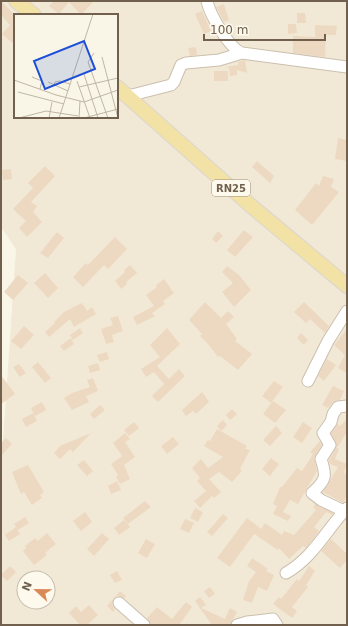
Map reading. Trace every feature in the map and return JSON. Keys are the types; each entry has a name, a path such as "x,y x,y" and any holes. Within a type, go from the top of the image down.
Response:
{"main road":[{"path":"16,1 33,14"},
{"name":"RN25","path":"118,88 250,205 347,286"}],"street":[{"path":"207,1 216,21 235,50 242,53 347,67"},
{"path":"128,96 171,85 174,82 181,66 186,63 219,60 242,53"},
{"path":"308,381 328,341 347,311"},
{"path":"286,573 296,567 322,539 346,509 321,500 312,493 323,482 325,474 321,460 330,445 323,433 331,422 333,414 338,407 347,406"},
{"path":"119,603 144,625"},
{"path":"237,625 247,622 272,619 278,625"}],"shaded area":[{"path":"1,1 347,1 347,625 1,625 1,471 16,249 1,227"}],"building":[{"path":"1,1 14,14 14,44 2,34 10,25 1,15"},
{"path":"54,1 94,1 82,14 80,14 69,2 59,14 49,6"},
{"path":"224,4 229,20 224,22 216,7"},
{"path":"202,11 211,31 204,34 195,14"},
{"path":"297,13 305,13 306,23 297,23"},
{"path":"288,24 296,24 297,33 288,34"},
{"path":"315,25 337,26 336,35 326,35 325,57 293,53 293,36 315,37"},
{"path":"196,47 197,55 190,56 188,48"},
{"path":"245,60 247,73 237,70 237,75 230,76 229,68 225,67 238,65 238,62"},
{"path":"214,71 228,71 228,81 214,81"},
{"path":"338,138 347,140 347,161 335,159"},
{"path":"257,161 274,176 270,183 252,167"},
{"path":"45,166 55,176 31,202 37,206 33,212 42,222 27,237 19,228 26,221 13,209 33,188 28,183"},
{"path":"11,169 12,179 3,180 2,170"},
{"path":"323,176 334,179 331,187 339,192 312,225 295,210 316,183 319,186"},
{"path":"244,230 253,237 235,257 227,250"},
{"path":"218,231 223,236 216,243 212,239"},
{"path":"57,232 64,238 48,258 40,253"},
{"path":"115,237 127,249 108,269 104,265 83,287 73,277 86,263 88,265"},
{"path":"130,265 137,273 126,282 127,284 121,289 115,281"},
{"path":"227,266 239,275 251,290 234,307 222,292 233,283 222,272"},
{"path":"45,273 58,288 48,298 34,283"},
{"path":"18,275 28,283 13,300 4,292"},
{"path":"164,279 174,293 163,301 165,304 152,313 155,316 137,325 133,317 154,306 146,295 157,287 156,285"},
{"path":"205,302 221,318 228,311 234,317 226,324 237,339 235,341 252,354 238,370 220,356 218,357 200,336 202,334 189,320"},
{"path":"304,302 329,326 325,333 310,319 306,323 294,312"},
{"path":"82,303 87,311 92,307 96,314 74,327 70,319 49,337 45,332 55,323 54,322 64,312"},
{"path":"118,316 123,331 112,335 114,342 106,344 101,329 113,325 110,318"},
{"path":"24,326 34,335 21,349 11,341"},
{"path":"80,328 83,333 73,340 70,335"},
{"path":"167,328 180,344 157,366 169,379 179,369 185,376 158,402 152,396 164,384 154,372 146,377 141,369 160,357 150,345"},
{"path":"347,329 347,373 338,368 345,355 334,345"},
{"path":"301,333 308,340 304,345 297,338"},
{"path":"71,338 74,344 64,351 60,346"},
{"path":"107,352 109,359 100,362 97,355"},
{"path":"327,359 336,365 324,381 318,376"},
{"path":"38,362 51,378 45,383 32,367"},
{"path":"98,363 100,370 90,373 88,366"},
{"path":"19,364 26,373 20,377 13,367"},
{"path":"1,375 15,394 1,404"},
{"path":"93,378 98,391 86,396 89,402 72,410 64,398 72,393 90,387 87,380"},
{"path":"274,381 283,387 271,403 262,396"},
{"path":"333,386 344,391 340,400 334,401 328,408 322,405"},
{"path":"202,392 209,402 196,414 193,411 186,416 182,410"},
{"path":"273,401 286,410 275,423 263,414"},
{"path":"42,402 46,410 35,416 31,408"},
{"path":"100,405 105,410 94,419 90,414"},
{"path":"232,409 237,414 230,420 226,415"},
{"path":"33,413 37,421 26,427 22,419"},
{"path":"347,419 347,432 337,448 339,449 335,459 347,464 344,472 347,476 347,496 343,503 323,492 338,467 330,464 329,460 337,446 331,433 338,424 340,426"},
{"path":"223,420 227,425 221,431 217,426"},
{"path":"134,422 139,428 129,436 124,430"},
{"path":"303,422 312,428 302,443 293,437"},
{"path":"276,426 282,433 270,446 263,440"},
{"path":"217,429 247,446 245,449 250,450 240,469 242,471 232,482 219,472 209,479 221,492 214,498 212,496 200,508 194,501 206,491 197,481 200,478 192,468 201,459 208,468 223,457 204,446 208,440 210,441"},
{"path":"91,433 73,452 70,449 60,459 54,453 60,446"},
{"path":"125,433 130,439 125,442 135,457 124,465 130,479 120,484 116,476 118,475 111,464 122,456 113,443"},
{"path":"173,437 179,444 167,454 161,446"},
{"path":"6,438 12,444 1,456 1,443"},
{"path":"320,441 322,445 314,458 317,471 298,504 290,500 283,512 291,516 288,521 273,514 277,506 273,504 280,487 282,487 297,468 302,471 313,454 310,452"},
{"path":"271,458 279,464 270,476 262,469"},
{"path":"84,460 93,471 87,476 77,465"},
{"path":"28,465 44,492 40,495 42,498 32,505 24,492 21,494 12,472"},
{"path":"117,481 121,490 111,494 108,486"},
{"path":"145,501 151,507 128,524 123,518"},
{"path":"315,504 333,513 332,515 326,512 314,527 319,531 314,538 306,548 303,546 289,559 279,548 278,550 254,534 230,567 217,558 247,518 261,529 265,523 282,535 284,531 294,535 316,510 313,508"},
{"path":"195,508 203,512 198,522 190,518"},
{"path":"85,512 92,522 81,531 73,521"},
{"path":"223,514 228,518 212,536 207,532"},
{"path":"25,517 29,523 18,530 14,524"},
{"path":"185,519 194,523 189,533 180,529"},
{"path":"124,520 130,527 119,535 114,528"},
{"path":"16,527 20,534 9,541 5,535"},
{"path":"47,533 56,544 45,553 47,555 34,565 23,551 26,548 25,546 35,538 38,541"},
{"path":"102,533 109,539 94,556 87,549"},
{"path":"146,539 155,544 147,558 138,553"},
{"path":"331,539 347,554 347,560 340,568 321,551"},
{"path":"252,558 268,569 266,571 274,575 267,591 258,587 252,603 243,600 249,581 256,572 247,566"},
{"path":"10,566 16,572 7,581 1,575"},
{"path":"309,566 315,571 306,585 308,587 292,607 297,611 292,618 273,604 279,597 281,599 297,579 299,581"},
{"path":"117,571 122,580 115,583 110,575"},
{"path":"210,587 215,594 209,598 204,591"},
{"path":"120,591 126,596 124,598 117,596 114,599 112,605 115,609 113,612 107,606"},
{"path":"200,597 206,605 201,608 225,619 230,608 237,612 230,625 212,625 195,601"},
{"path":"186,602 192,607 179,625 151,625 147,618 157,607 172,619"},
{"path":"89,605 98,615 87,625 80,625 69,613 76,606 81,612"}]}
